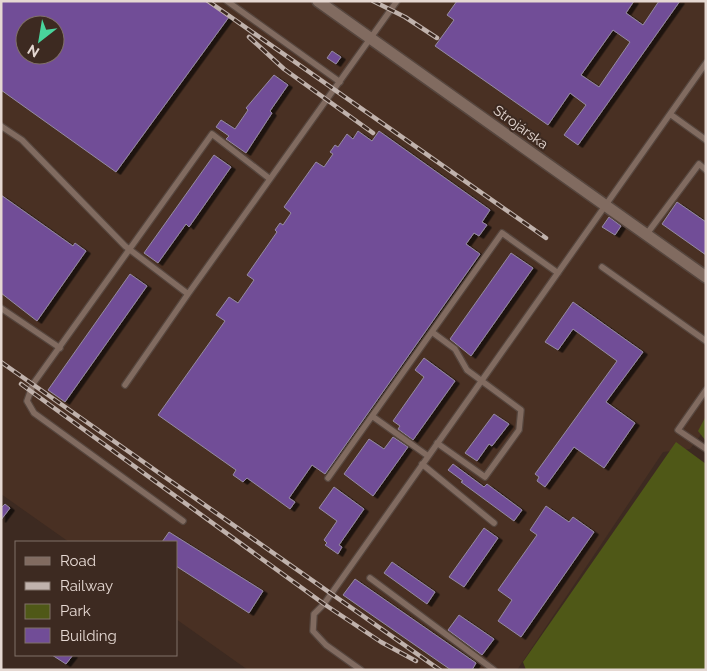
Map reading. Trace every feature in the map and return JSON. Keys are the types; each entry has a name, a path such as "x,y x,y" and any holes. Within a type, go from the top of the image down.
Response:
{"street":[{"name":"Strojárska","path":"318,1 706,277"}],"lane":[{"path":"227,1 340,82"},
{"path":"125,385 397,1"},
{"path":"361,670 326,645 313,631 314,614 324,604 706,63"},
{"path":"670,114 706,140"},
{"path":"1,126 22,140 128,249 188,294"},
{"path":"183,521 34,413 27,401 33,384 212,134 270,179"},
{"path":"646,235 699,164 706,170"},
{"path":"328,478 502,233 558,272"},
{"path":"602,267 706,341"},
{"path":"1,308 60,348"},
{"path":"432,332 455,349 467,370 521,410 519,430 485,477 437,443"},
{"path":"706,390 678,430 706,449"},
{"path":"372,416 428,456"},
{"path":"422,464 494,523"},
{"path":"370,578 494,670"}],"shaded area":[{"path":"1,1 706,1 706,428 690,449 663,452 517,670 248,670 178,620 178,541 68,541 1,494"}],"green space":[{"path":"706,416 706,441 698,431"},
{"path":"676,442 706,464 706,670 526,670 523,662"}],"building":[{"path":"1,1 206,1 229,17 116,172 1,90"},
{"path":"457,1 634,1 626,13 643,25 659,1 680,1 578,145 564,135 586,105 570,93 548,125 435,46 454,20 447,15","holes":["613,30 630,42 599,87 581,75"]},
{"path":"332,51 341,57 336,64 327,58"},
{"path":"274,75 288,85 270,111 272,113 246,153 226,139 229,136 216,127 221,120 235,129 248,110 246,108"},
{"path":"358,131 372,141 379,131 490,210 482,222 487,225 479,236 474,233 466,244 480,254 325,474 312,465 289,498 295,502 290,509 247,478 243,482 233,475 236,470 158,415 225,321 216,315 229,297 238,303 254,280 247,275 277,232 275,230 280,223 283,225 291,213 284,207 316,162 324,167 333,154 330,152 335,145 338,147 347,134 353,139"},
{"path":"214,155 231,167 189,227 186,224 158,263 144,253"},
{"path":"1,195 73,246 75,243 86,251 37,321 1,293"},
{"path":"677,202 706,222 706,255 662,224"},
{"path":"609,217 621,226 615,235 602,227"},
{"path":"511,253 533,268 471,356 450,339"},
{"path":"130,274 147,286 65,402 48,390"},
{"path":"573,302 643,352 606,402 635,423 604,468 574,447 545,487 537,481 539,477 535,474 617,361 573,329 558,350 545,342"},
{"path":"424,358 455,381 413,440 398,429 400,426 393,421 424,377 415,370"},
{"path":"494,414 509,424 492,446 489,444 477,461 465,453"},
{"path":"393,437 408,447 373,496 344,474 369,439 384,449"},
{"path":"453,464 484,487 487,484 522,510 514,521 461,482 463,481 448,470"},
{"path":"334,487 364,509 339,545 342,547 338,554 325,545 327,543 324,540 337,521 319,508"},
{"path":"5,504 10,508 1,520 1,508"},
{"path":"546,506 569,522 573,517 594,532 521,637 498,621 512,600 498,590 537,535 530,530"},
{"path":"484,528 498,538 464,587 449,577"},
{"path":"169,532 263,591 249,613 178,567 178,541 163,541"},
{"path":"392,562 435,592 427,604 384,573"},
{"path":"355,579 476,663 472,670 451,670 343,595"},
{"path":"459,615 494,639 482,655 448,630"},
{"path":"54,656 72,656 66,664"}],"railway":[{"path":"208,1 546,238"},
{"path":"373,1 405,17 437,38"},
{"path":"249,37 284,69 373,133"},
{"path":"1,362 440,670"},
{"path":"21,384 324,604 381,642 416,661"}]}
